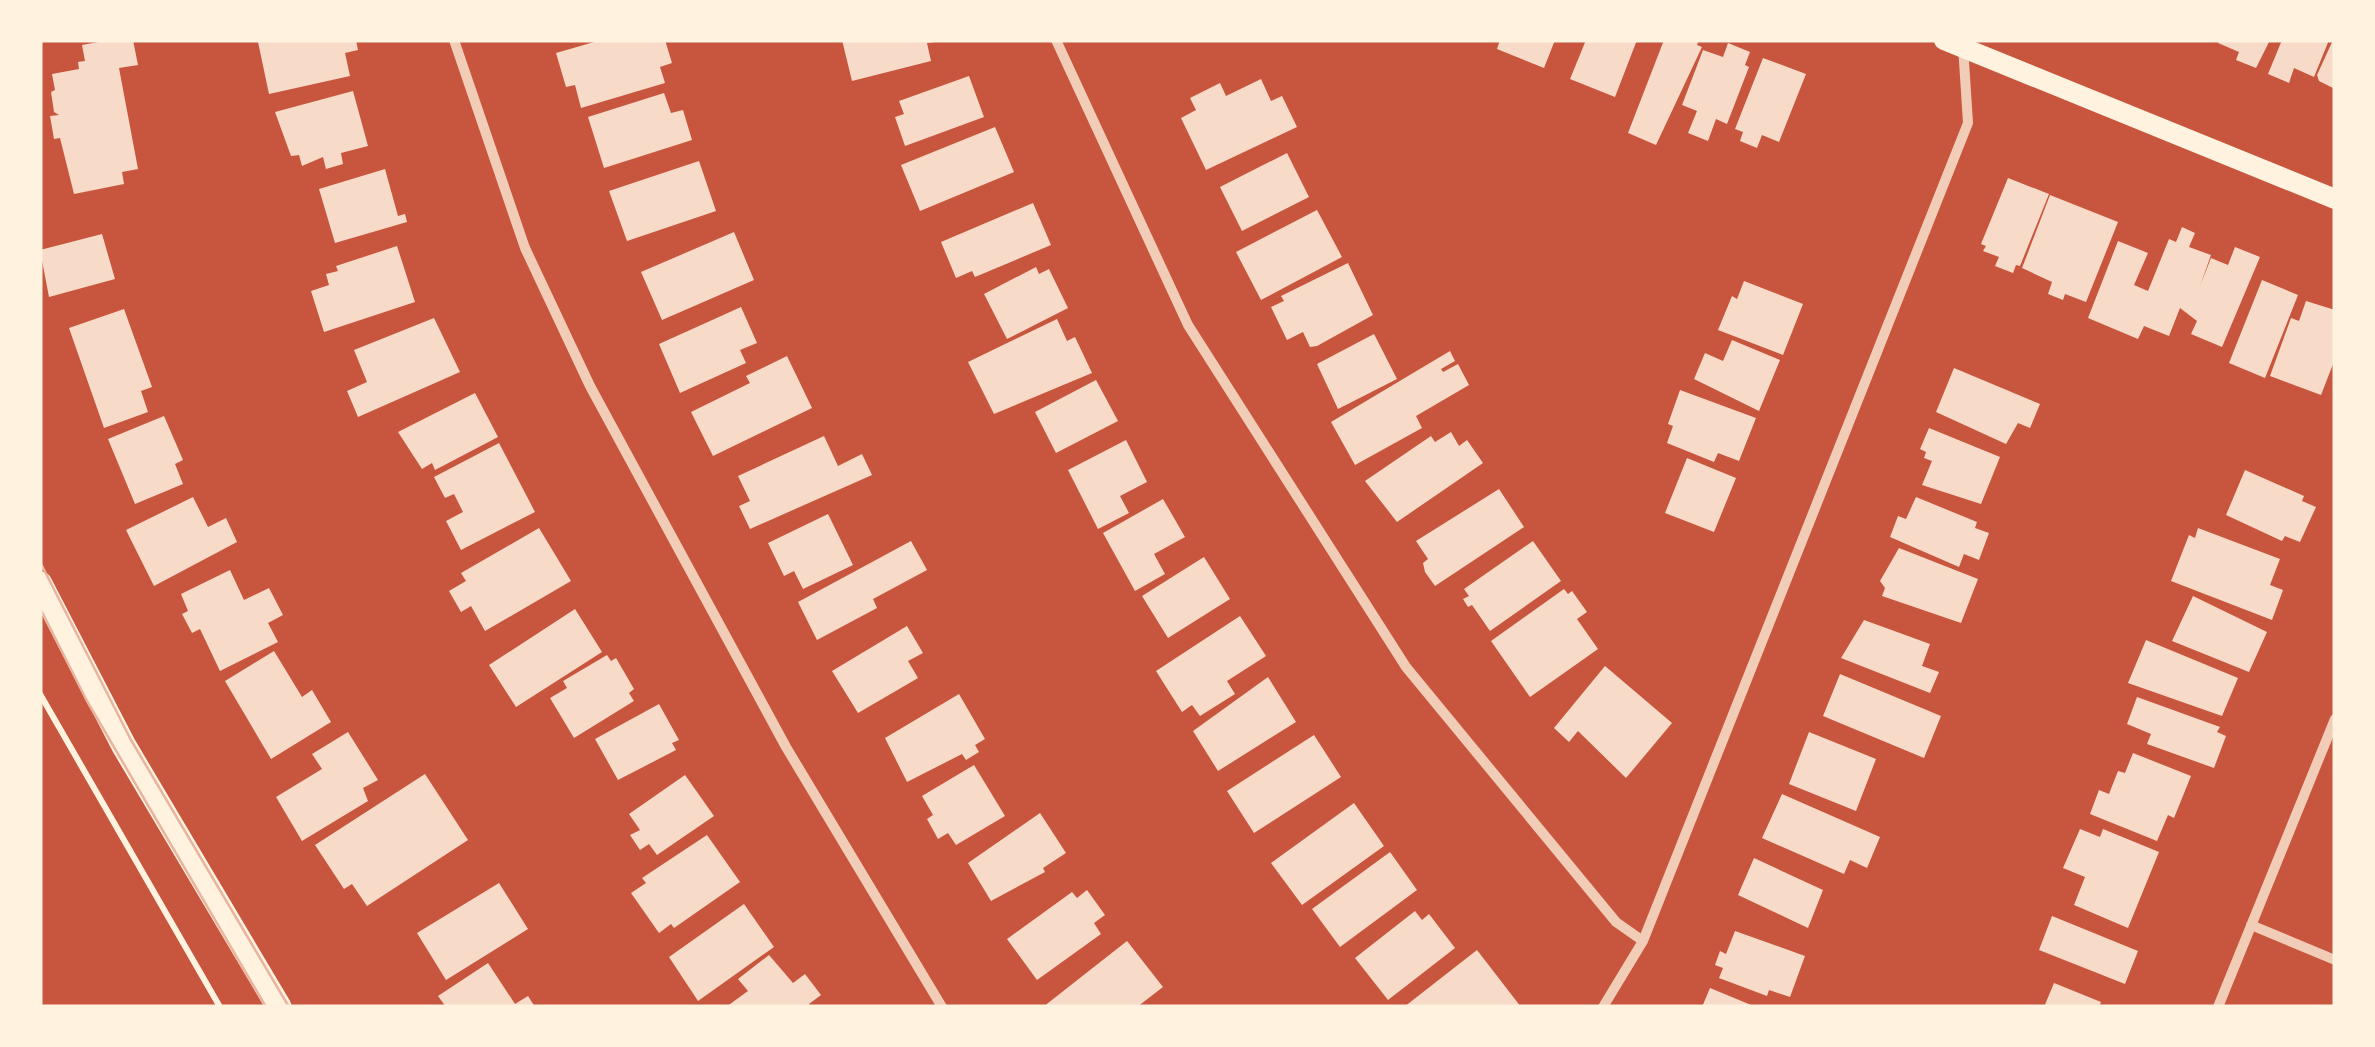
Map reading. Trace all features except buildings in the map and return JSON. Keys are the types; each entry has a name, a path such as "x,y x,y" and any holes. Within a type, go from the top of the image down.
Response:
{"main road":[{"path":"1944,40 1963,44 2335,199"},
{"path":"40,584 124,746 278,1007"}],"street":[{"path":"454,40 525,248 590,386 786,747 942,1007"},
{"path":"1056,40 1188,325 1406,667 1616,922 1643,941"},
{"path":"1603,1007 1643,941 1968,123 1963,44"},
{"path":"2218,1007 2335,719"},
{"path":"2251,925 2335,960"}],"path":[{"path":"40,694 220,1007"}],"tram line":[{"path":"40,562 131,740 289,1007"},
{"path":"40,608 87,701 266,1007"}]}
